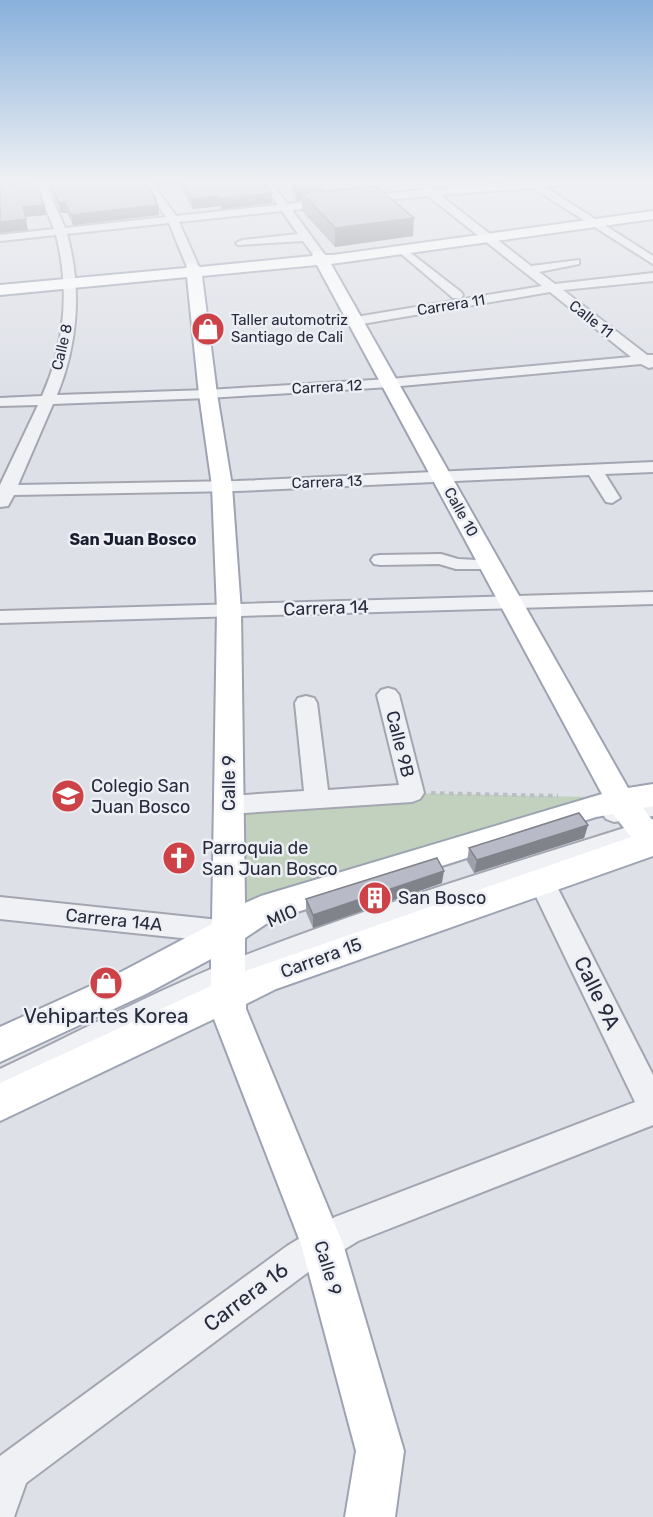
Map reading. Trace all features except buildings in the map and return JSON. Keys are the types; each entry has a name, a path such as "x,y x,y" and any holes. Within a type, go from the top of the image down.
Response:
{"main road":[{"path":"321,257 354,253"},
{"path":"0,290 69,281 370,253"},
{"name":"Calle 10","path":"321,257 510,602 644,826"},
{"name":"Calle 9","path":"194,269 208,394 222,486 229,610 228,1009 322,1244 380,1451 370,1517"},
{"path":"0,283 69,281"},
{"name":"Carrera 15","path":"0,1045 183,958 228,962 265,978 541,880 644,826 653,795"},
{"name":"Carrera 15","path":"0,1102 228,962 261,910 596,806 644,826"}],"street":[{"name":"Calle 8","path":"0,506 4,490 47,400 63,356 69,324 69,281 64,253"},
{"name":"Calle 9","path":"187,253 194,269"},
{"name":"Calle 10","path":"318,253 321,257"},
{"path":"406,253 457,295"},
{"name":"Calle 11","path":"506,253 650,362"},
{"path":"528,270 575,262"},
{"name":"Carrera 11","path":"356,321 552,288 653,277"},
{"name":"Carrera 12","path":"0,402 208,394 390,383 650,362"},
{"name":"Carrera 13","path":"4,490 222,486 653,467"},
{"path":"594,470 612,498"},
{"path":"380,560 441,560 456,564 490,565"},
{"name":"Carrera 14","path":"0,617 653,598"},
{"name":"Calle 9B","path":"388,695 412,793"},
{"path":"306,703 317,799"},
{"path":"229,805 412,793"},
{"name":"MIO","path":"0,1058 184,969 228,962 317,939 644,826"},
{"name":"Calle 9A","path":"541,880 653,1108"},
{"name":"Carrera 14A","path":"0,908 228,962"},
{"name":"MIO","path":"0,1084 228,962"},
{"name":"Carrera 16","path":"4,1485 299,1258 347,1229 653,1108"},
{"path":"380,1451 397,1517"}],"path":[{"path":"412,793 566,796"}],"green space":[{"path":"615,791 229,932 229,805 412,793 589,797"}],"place":[{"name":"Taller automotriz Santiago de Cali","path":"208,329"},
{"name":"Colegio San Juan Bosco","path":"68,796"},
{"name":"Parroquia de San Juan Bosco","path":"179,858"},
{"name":"San Bosco","path":"375,898"},
{"name":"Vehipartes Korea","path":"106,983"}],"district":[{"name":"San Juan Bosco","path":"133,539"}]}
